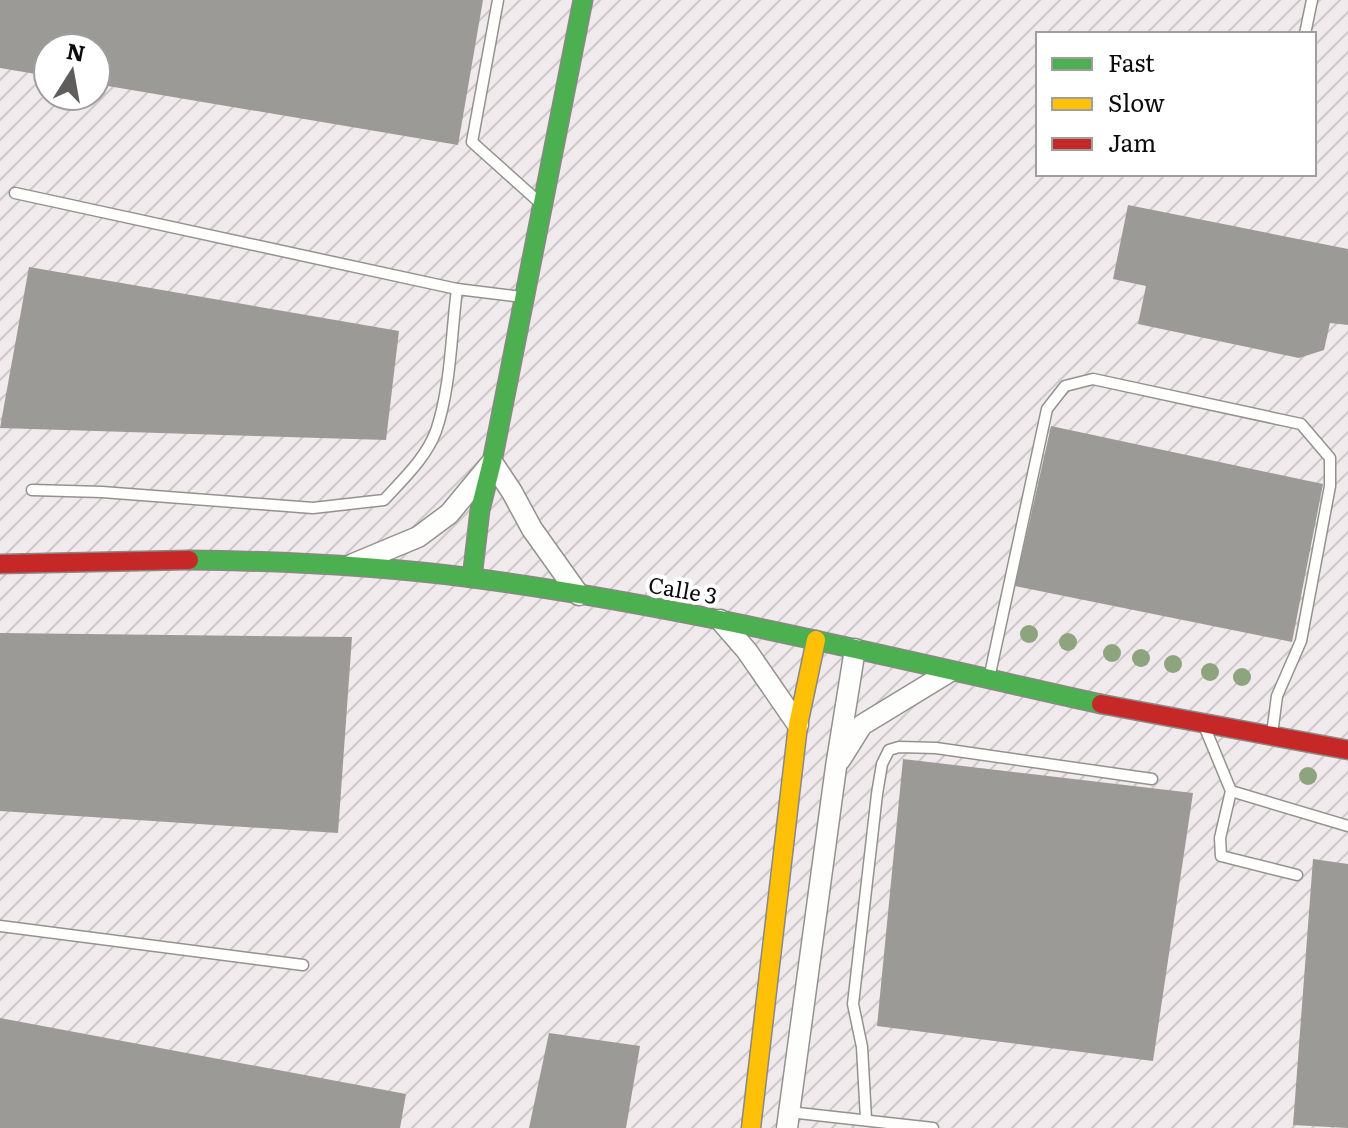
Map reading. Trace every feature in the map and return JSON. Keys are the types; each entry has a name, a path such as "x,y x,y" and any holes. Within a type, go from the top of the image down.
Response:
{"street":[{"path":"472,578 480,510 583,0"},
{"path":"346,567 418,537 449,514 492,462"},
{"path":"492,462 532,529 579,595"},
{"name":"Calle 3","path":"0,564 114,558 346,567 472,578 720,620 949,672 1271,738 1348,750"},
{"path":"720,620 747,651 798,725"},
{"path":"751,1128 798,725 816,640"},
{"path":"788,1120 855,649"},
{"path":"836,767 862,725 949,672"}],"lane":[{"path":"498,0 472,142 543,206"},
{"path":"1305,32 1312,0"},
{"path":"15,193 457,289 524,298"},
{"path":"32,490 102,492 313,508 384,500 418,462 435,432 445,391 457,289"},
{"path":"989,680 1047,409 1065,386 1093,379 1301,424 1330,458 1330,486 1301,641 1277,696 1271,738"},
{"path":"1202,723 1231,791 1220,838 1221,856 1297,875"},
{"path":"866,1119 862,1047 853,1004 877,794 882,764 889,750 899,747 936,748 1152,779"},
{"path":"1231,791 1348,826"},
{"path":"0,926 303,965"},
{"path":"788,1120 866,1119 933,1128"}],"shaded area":[{"path":"0,0 1348,0 1348,1128 0,1128"}],"building":[{"path":"0,0 483,0 458,145 112,87 112,32 32,32 32,73 0,68"},
{"path":"1128,205 1348,249 1348,325 1330,323 1324,350 1299,358 1138,324 1146,286 1113,279"},
{"path":"29,267 399,331 386,440 0,428"},
{"path":"1051,426 1323,484 1292,642 1015,586"},
{"path":"0,633 352,637 338,833 0,811"},
{"path":"903,759 1193,793 1153,1061 877,1026"},
{"path":"1313,859 1348,864 1348,1128 1293,1125"},
{"path":"0,1018 406,1094 400,1128 0,1128"},
{"path":"549,1033 640,1046 626,1128 529,1128"}],"traffic: fast":[{"path":"472,578 480,510 583,0"},
{"path":"189,560 367,567 552,590 788,634 1101,704"}],"traffic: slow":[{"path":"751,1128 798,725 816,640"}],"traffic: jam":[{"path":"0,564 189,560"},
{"path":"1101,704 1348,750"}]}
